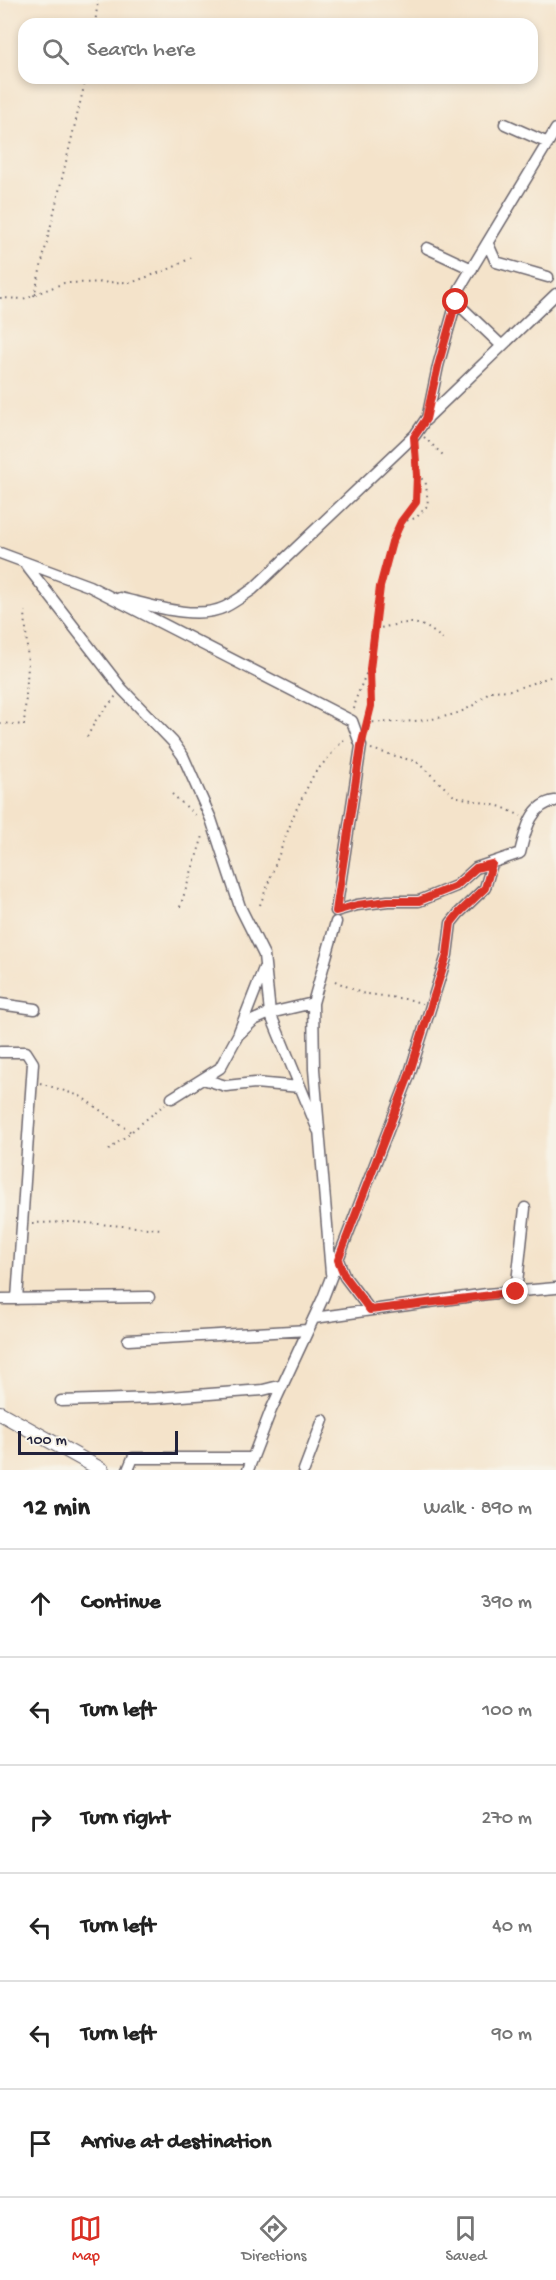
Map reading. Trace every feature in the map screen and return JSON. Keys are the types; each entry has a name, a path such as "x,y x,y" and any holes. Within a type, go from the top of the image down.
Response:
{"street":[{"path":"505,124 548,143"},
{"path":"426,419 460,288 556,129"},
{"path":"488,244 496,262 548,277"},
{"path":"427,248 472,269"},
{"path":"105,595 173,611 198,612 223,608 253,589 416,434 426,419 556,294"},
{"path":"456,302 502,346"},
{"path":"0,554 89,586 353,724 361,746 336,911 357,905 388,901 419,901 456,886 476,868 520,853 529,819 544,804 555,801"},
{"path":"24,564 122,689 173,742 183,756 204,817 240,907 264,956 270,1013 318,1130"},
{"path":"248,1470 332,1276 408,1078 447,955 451,923 485,888 492,864"},
{"path":"332,1276 318,1130 314,1069 314,1003 336,922"},
{"path":"172,1098 220,1068 238,1035 264,966"},
{"path":"238,1035 254,1020 270,1013 314,1003"},
{"path":"0,1004 35,1009"},
{"path":"0,1052 26,1053 33,1064 17,1299"},
{"path":"203,1079 226,1086 255,1083 300,1087"},
{"path":"516,1292 525,1208"},
{"path":"338,1260 345,1277 370,1310"},
{"path":"314,1318 556,1288"},
{"path":"0,1299 149,1297"},
{"path":"128,1340 308,1330"},
{"path":"61,1401 156,1398 263,1390 283,1385"},
{"path":"0,1413 102,1470"},
{"path":"304,1470 323,1420"},
{"path":"128,1470 133,1458 252,1458"}],"path":[{"path":"96,18 98,0"},
{"path":"34,296 85,84"},
{"path":"0,298 23,299 64,283 133,282 172,268 192,257"},
{"path":"416,434 444,456"},
{"path":"416,434 416,502 401,522 392,542 380,587 371,662 371,706 361,746 417,762 454,796 502,807 529,819"},
{"path":"401,522 416,518 428,505 426,484 417,473"},
{"path":"0,723 24,726 28,666 25,611"},
{"path":"375,629 413,622 430,628 446,642"},
{"path":"260,905 295,812 314,774 353,724 357,696 371,662"},
{"path":"367,722 397,723 438,718 471,707 490,691 512,690 550,677"},
{"path":"87,737 96,720 122,689"},
{"path":"172,794 204,817 180,907"},
{"path":"335,981 361,993 411,1000 430,1007"},
{"path":"32,1080 80,1096 131,1132"},
{"path":"110,1150 172,1098"},
{"path":"23,1224 73,1222 161,1229"}],"route":[{"path":"456,302 426,419 414,437 417,475 416,502 401,522 392,542 380,587 370,669 371,706 361,746 336,911 357,905 388,901 419,901 456,886 476,868 492,864 485,888 451,923 447,955 408,1078 338,1260 345,1277 370,1310 516,1292"}]}
